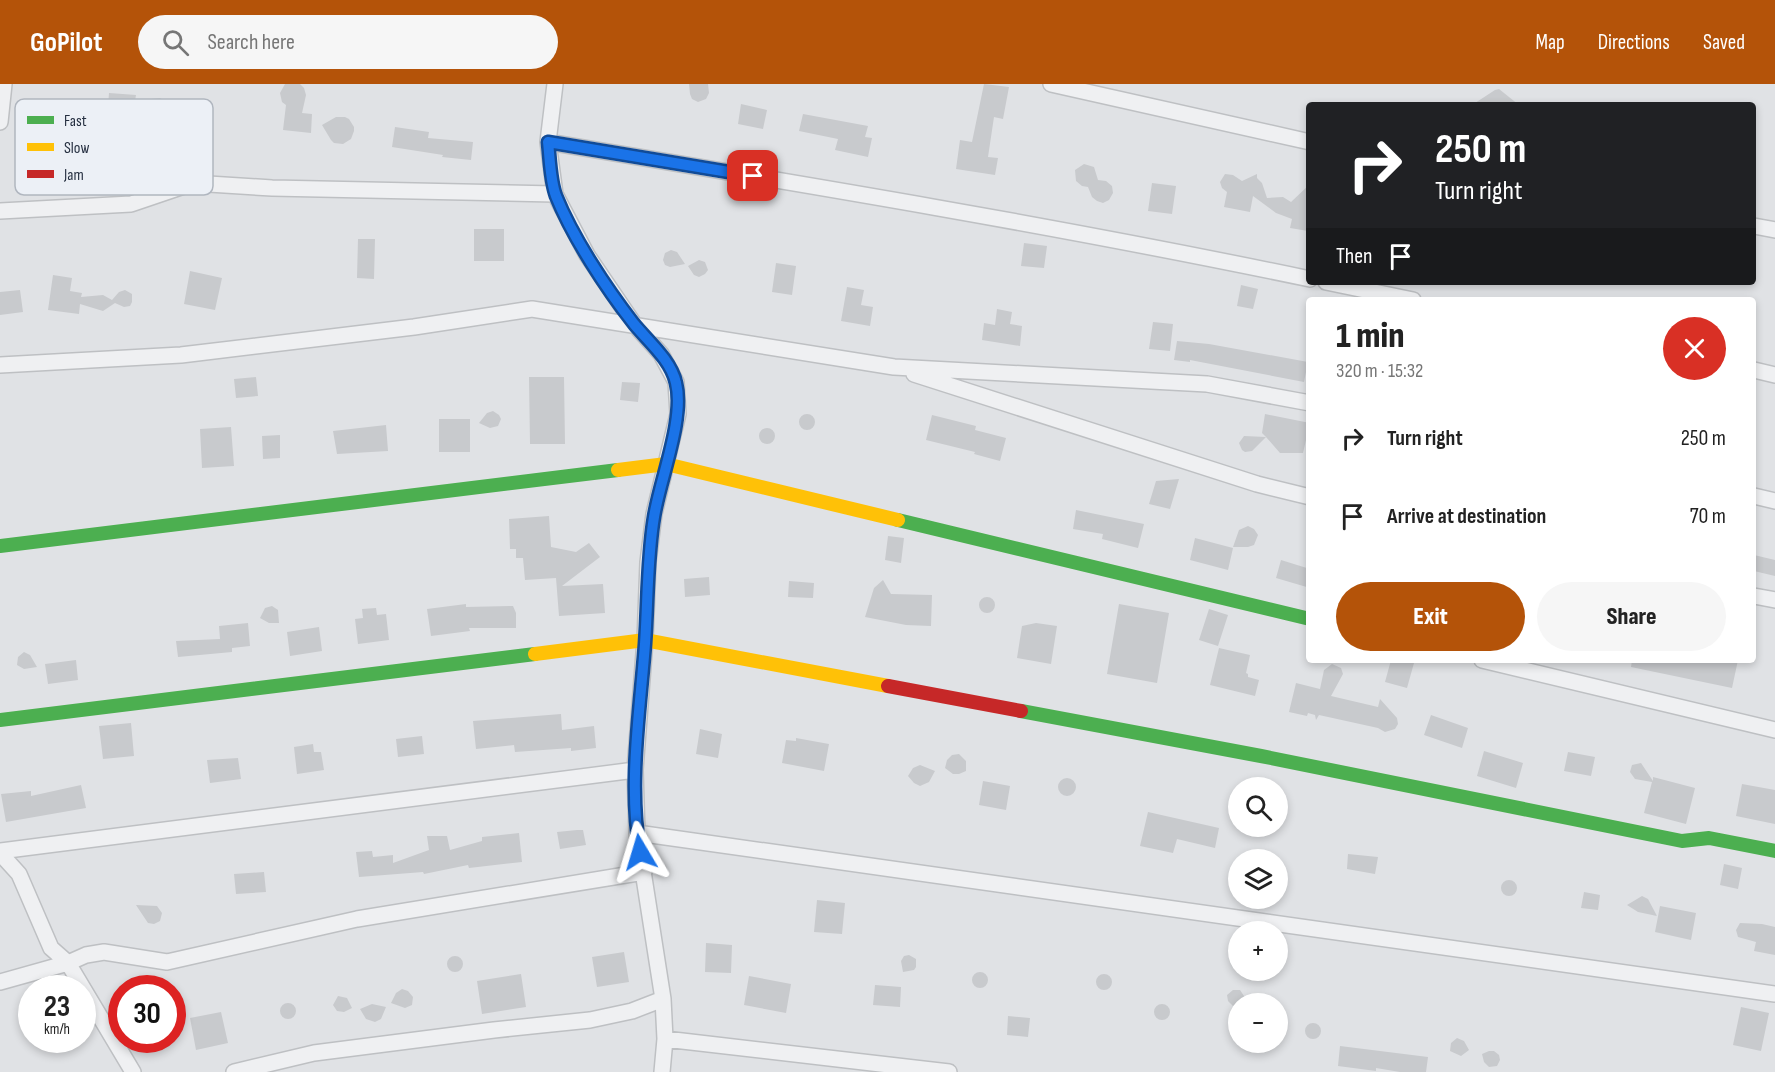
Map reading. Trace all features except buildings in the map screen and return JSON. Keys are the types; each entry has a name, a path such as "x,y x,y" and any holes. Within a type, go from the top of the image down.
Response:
{"street":[{"path":"0,122 4,84"},
{"path":"555,84 548,142 555,194 587,255 634,324 661,354 676,382 678,414 654,514 648,562 645,640 635,770 637,833 663,999 665,1039 662,1072"},
{"path":"1051,84 1306,141"},
{"path":"548,142 867,195 1186,253 1306,278"},
{"path":"213,184 272,188 555,194"},
{"path":"0,211 131,204 158,195"},
{"path":"1756,226 1775,230"},
{"path":"1340,285 1398,297"},
{"path":"0,364 181,355 414,327 532,309 894,368 1207,384 1306,402"},
{"path":"894,368 1257,484 1306,496"},
{"path":"1756,370 1775,375"},
{"path":"0,546 666,464 1306,618"},
{"path":"1756,496 1775,501"},
{"path":"1756,596 1775,600"},
{"path":"0,720 645,640 1262,756 1682,841 1709,838 1775,851"},
{"path":"1495,663 1775,730"},
{"path":"0,852 635,770"},
{"path":"637,833 1775,994"},
{"path":"0,852 19,874 51,948 68,963 133,1072"},
{"path":"0,982 68,963 86,955 104,952 167,962 357,919 644,872"},
{"path":"234,1072 314,1053 590,1020 632,1011 663,999"},
{"path":"665,1039 948,1072"}],"traffic: fast":[{"path":"0,546 618,470"},
{"path":"898,520 1306,618"},
{"path":"0,720 535,654"},
{"path":"1021,711 1261,756 1682,841 1709,838 1775,851"}],"traffic: slow":[{"path":"618,470 666,464 898,520"},
{"path":"535,654 645,640 888,686"}],"traffic: jam":[{"path":"888,686 1021,711"}],"route":[{"path":"640,852 637,833 635,770 645,640 648,562 654,514 678,414 676,382 661,354 634,324 587,255 555,194 548,142 753,176"}]}
